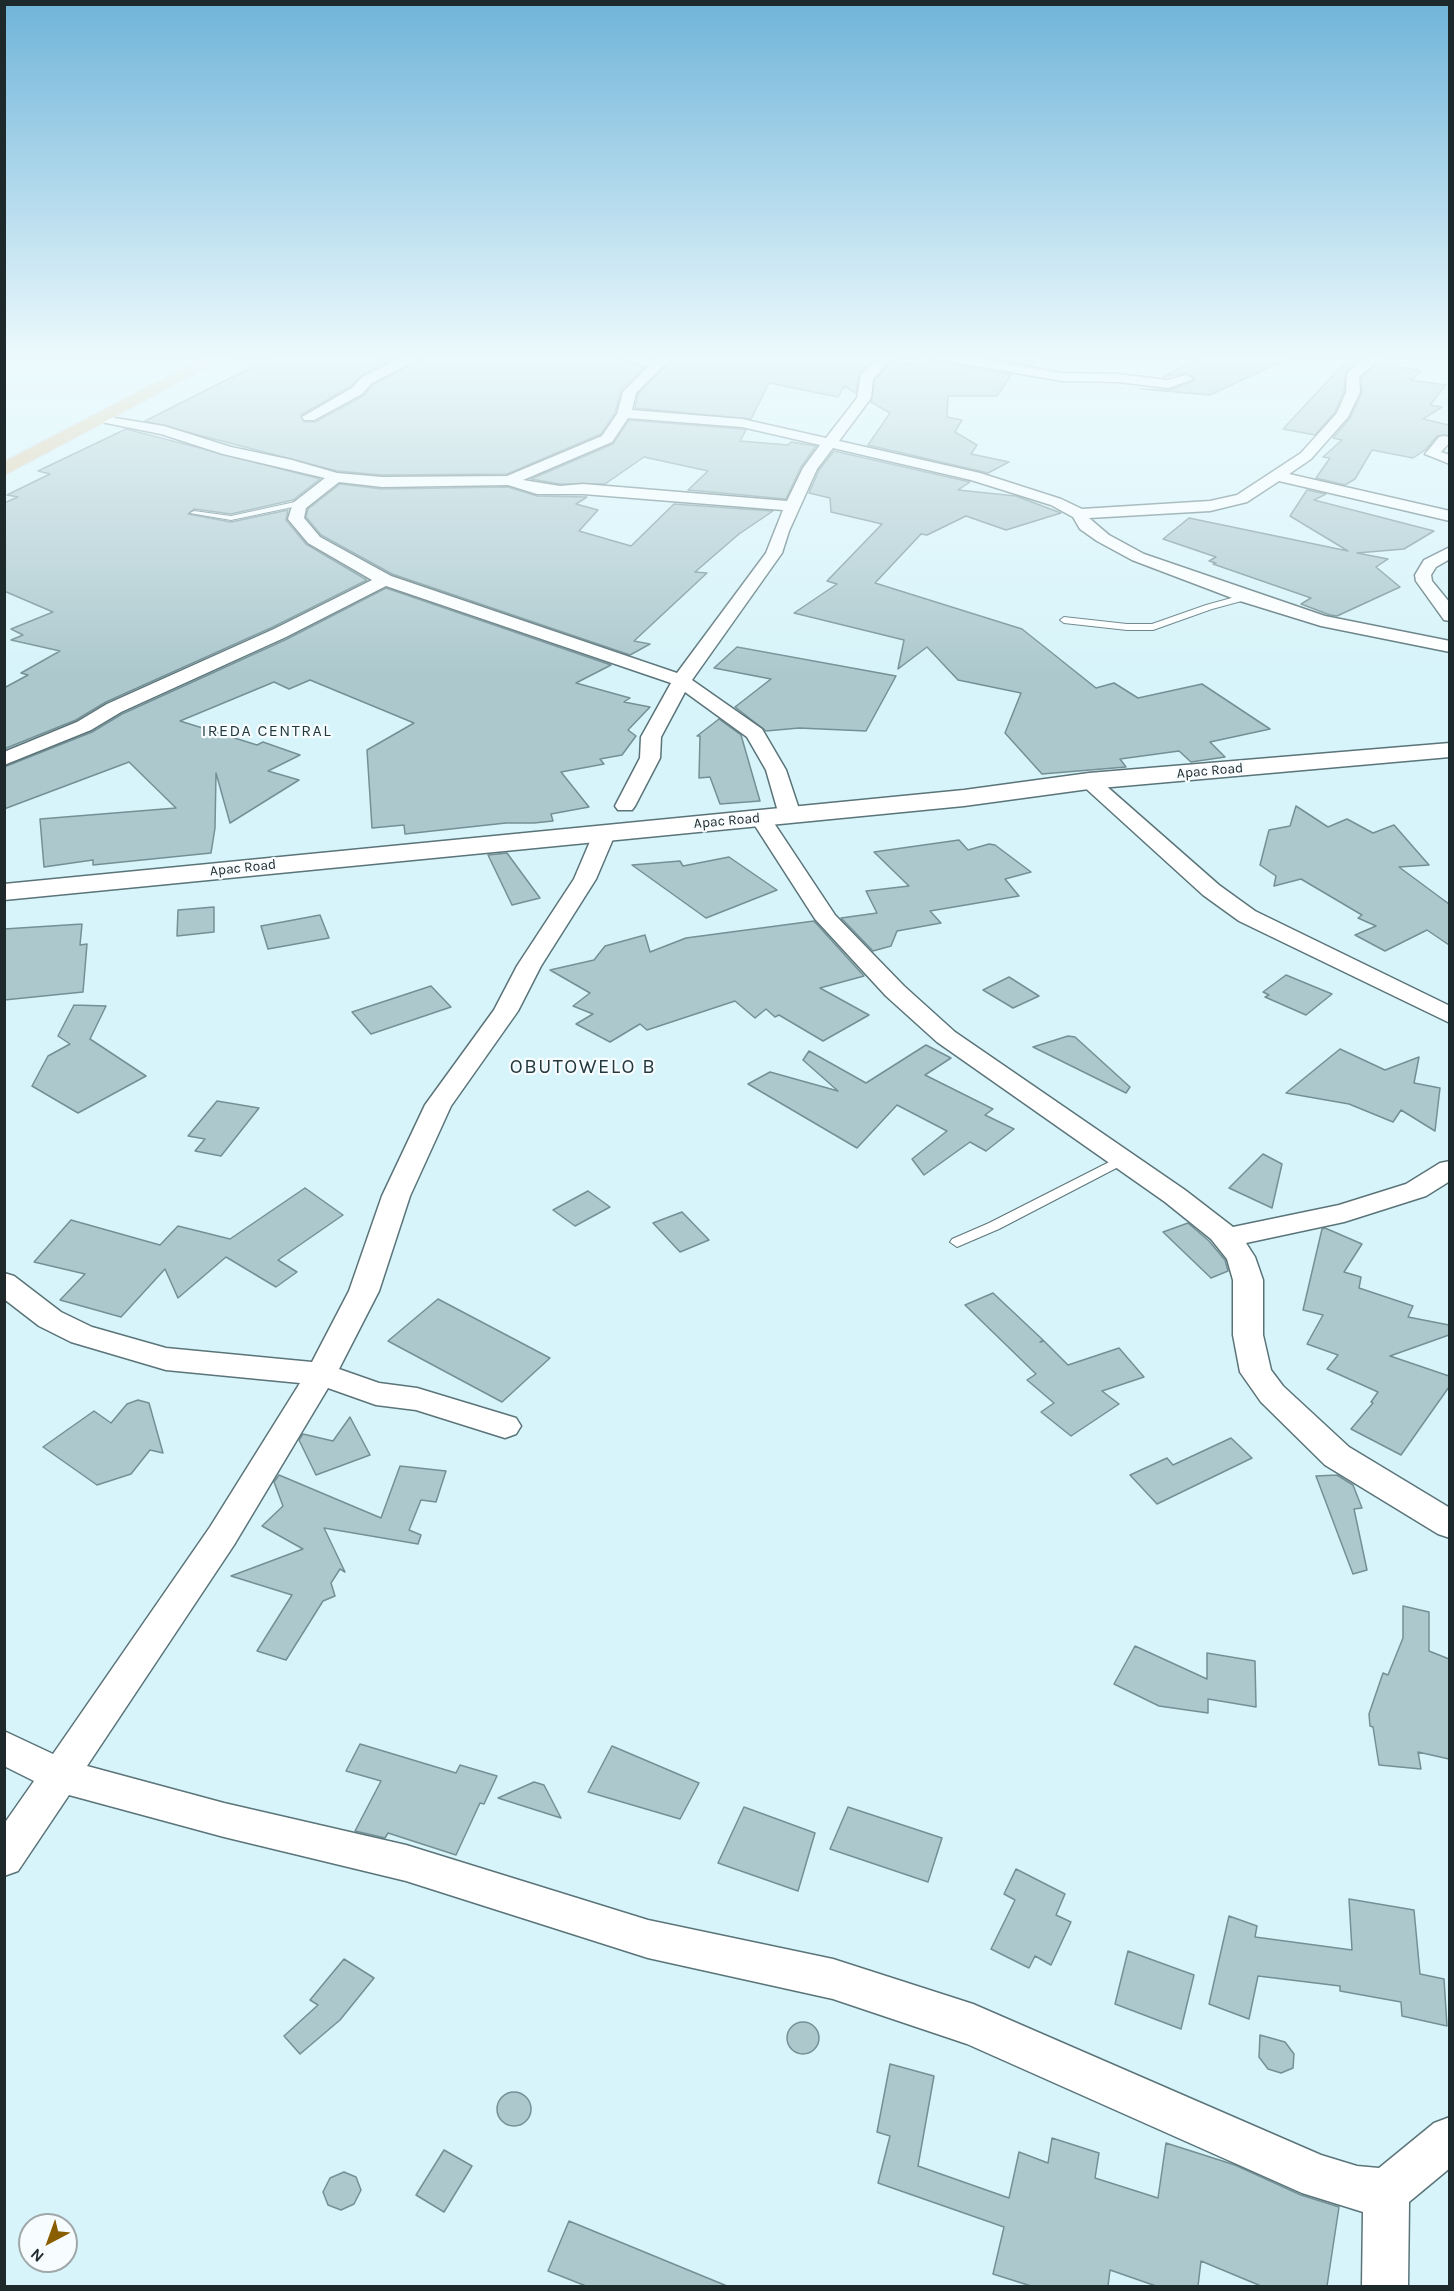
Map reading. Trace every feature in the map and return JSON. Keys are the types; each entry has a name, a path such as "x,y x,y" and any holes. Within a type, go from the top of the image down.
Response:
{"main road":[{"path":"4,470 19,462"},
{"name":"Apac Road","path":"4,892 964,798 1089,781 1449,750"}],"street":[{"path":"282,462 336,477 382,482 510,480 537,489 560,491 583,489 792,506"},
{"path":"510,480 553,462"},
{"path":"625,806 650,758 651,737 682,681 728,613 774,553 792,506 814,462"},
{"path":"911,462 1030,491 1079,514 1210,506 1242,499 1297,462"},
{"path":"1276,476 1449,516"},
{"path":"336,477 299,506 296,519 314,540 385,580 682,681 755,733 776,770 790,815"},
{"path":"1079,514 1086,526 1138,557 1246,597 1321,621 1449,647"},
{"path":"1449,552 1430,564 1423,575 1424,581 1449,616"},
{"path":"4,759 84,726 114,708 271,637 385,580"},
{"path":"1089,781 1211,890 1247,916 1449,1016"},
{"path":"761,818 826,919 895,991 946,1037 1175,1196 1226,1238 1241,1257 1248,1280 1248,1335 1256,1372 1272,1394 1337,1456 1449,1525"},
{"path":"4,1858 58,1775 107,1709 210,1555 321,1374 364,1291 396,1196 438,1105 506,1011 529,966 585,879 604,832"},
{"path":"1226,1238 1344,1213 1416,1190 1449,1169"},
{"path":"4,1283 50,1319 82,1335 166,1359 321,1374 376,1394 417,1399 505,1426"},
{"path":"4,1747 58,1775 224,1820 406,1863 648,1939 833,1979 973,2025 1318,2177 1357,2189 1386,2191 1449,2139"},
{"path":"1385,2286 1386,2191"}],"lane":[{"path":"194,513 231,518 304,502"},
{"path":"1064,620 1127,627 1153,627 1209,607 1246,597"},
{"path":"957,1242 994,1226 1123,1159"}],"building":[{"path":"57,462 254,462 320,479 293,500 231,514 194,509 188,514 231,522 288,510 286,520 306,544 367,580 273,627 106,702 76,720 4,749 4,688 28,675 21,673 60,651 11,640 23,635 11,629 53,612 4,591 4,503 18,497 7,495 50,474 38,471"},
{"path":"302,462 535,462 507,474 382,475 337,471"},
{"path":"571,462 637,462 605,484 560,484 531,479"},
{"path":"666,462 805,462 786,499 688,490 708,471"},
{"path":"825,462 882,462 970,482 958,490 1016,496 1061,513 1006,530 966,516 927,535 921,534 875,583 1022,629 1096,688 1114,683 1138,698 1202,684 1270,729 1210,742 1225,757 1191,762 1179,751 1120,759 1126,767 1042,774 1005,733 1021,693 958,680 927,647 898,669 904,640 794,613 837,584 827,581 882,524 831,512 830,498 809,493 819,470"},
{"path":"940,462 1009,462 988,473"},
{"path":"1327,462 1365,462 1355,479 1345,485 1316,478"},
{"path":"340,484 382,489 508,487 537,496 587,497 576,504 598,510 579,531 631,546 674,504 773,511 739,534 695,572 707,573 634,641 650,644 630,655 392,574 321,535 306,517 308,509"},
{"path":"1307,490 1326,494 1314,500 1434,531 1404,549 1357,553 1388,559 1376,567 1400,587 1337,616 1330,615 1301,604 1311,598 1213,564 1216,563 1209,561 1216,557 1163,539 1189,518 1348,551 1290,516"},
{"path":"386,588 611,665 576,683 630,698 624,702 650,707 628,730 636,736 622,755 600,759 604,764 561,772 589,807 551,814 553,821 534,823 506,823 405,834 404,825 372,828 367,750 414,723 310,680 289,689 274,682 180,721 257,745 263,742 300,755 268,771 299,780 230,823 216,773 215,828 211,853 93,865 93,860 44,867 40,819 176,808 129,762 4,809 4,767 92,732 122,714 287,639"},
{"path":"737,647 896,676 866,731 799,728 766,731 735,707 771,679 714,668"},
{"path":"719,719 741,735 760,801 720,804 710,777 699,778 700,736 697,736"},
{"path":"1296,806 1328,827 1347,819 1373,833 1394,825 1429,865 1399,867 1449,904 1449,945 1427,930 1385,951 1355,935 1376,926 1358,918 1362,915 1301,879 1274,886 1276,876 1260,865 1269,830 1290,826"},
{"path":"959,840 968,850 989,844 995,845 1031,872 1005,879 1019,896 930,911 941,923 897,931 891,946 873,951 841,918 877,913 866,891 909,886 874,852"},
{"path":"507,853 540,898 512,905 488,855"},
{"path":"729,857 777,890 706,918 632,865 680,861 683,866"},
{"path":"214,907 214,932 177,936 178,910"},
{"path":"320,915 329,938 268,949 261,926"},
{"path":"814,921 864,976 820,988 869,1015 823,1041 779,1015 775,1017 766,1009 755,1018 735,1001 647,1030 640,1024 610,1042 576,1024 593,1014 573,1006 590,993 550,970 594,960 605,946 645,935 650,952 686,938"},
{"path":"82,924 80,945 87,944 83,992 4,1000 4,929"},
{"path":"1286,975 1332,994 1306,1015 1265,997 1269,995 1263,992"},
{"path":"1009,977 1039,996 1013,1008 983,990"},
{"path":"431,986 451,1007 371,1034 352,1012"},
{"path":"74,1005 106,1006 90,1039 146,1076 78,1113 32,1086 48,1056 70,1044 58,1036"},
{"path":"1068,1036 1075,1037 1130,1087 1126,1093 1033,1047"},
{"path":"926,1045 951,1058 925,1075 993,1109 985,1115 1014,1129 986,1151 970,1142 924,1175 912,1159 947,1131 897,1105 857,1148 748,1084 770,1072 838,1091 803,1060 809,1051 866,1083"},
{"path":"1340,1049 1385,1070 1419,1057 1414,1083 1440,1088 1435,1131 1401,1110 1393,1122 1349,1104 1286,1093"},
{"path":"217,1101 259,1108 221,1156 195,1151 205,1139 188,1136"},
{"path":"1263,1154 1282,1164 1272,1208 1229,1188"},
{"path":"305,1188 343,1215 278,1260 297,1272 276,1287 226,1257 178,1298 165,1269 121,1317 60,1300 85,1274 34,1262 71,1220 160,1245 178,1226 230,1239"},
{"path":"588,1191 610,1207 575,1226 553,1210"},
{"path":"682,1212 709,1240 680,1252 653,1223"},
{"path":"1188,1223 1209,1241 1225,1260 1228,1271 1211,1278 1163,1232"},
{"path":"1325,1228 1362,1244 1344,1272 1361,1277 1359,1288 1413,1306 1408,1317 1449,1325 1449,1335 1390,1356 1449,1376 1449,1387 1401,1455 1351,1429 1373,1403 1371,1402 1378,1392 1327,1369 1338,1355 1307,1344 1323,1315 1303,1310 1322,1229"},
{"path":"993,1293 1043,1340 1040,1342 1044,1341 1068,1365 1119,1348 1144,1377 1102,1391 1119,1404 1071,1436 1041,1412 1054,1403 1027,1380 1036,1374 965,1305"},
{"path":"438,1299 550,1358 502,1402 388,1341"},
{"path":"138,1400 149,1403 163,1453 150,1450 131,1474 97,1485 43,1447 94,1411 111,1423 127,1404"},
{"path":"350,1417 370,1455 316,1475 299,1440 303,1434 333,1441"},
{"path":"1231,1438 1252,1458 1157,1504 1130,1475 1167,1458 1173,1465"},
{"path":"400,1466 446,1471 436,1502 421,1500 409,1530 421,1535 418,1544 324,1528 345,1572 340,1569 331,1583 335,1596 323,1601 286,1660 257,1651 292,1595 231,1576 303,1549 262,1526 283,1506 274,1482 279,1475 381,1518"},
{"path":"1337,1475 1353,1485 1362,1508 1354,1509 1367,1570 1353,1574 1316,1476"},
{"path":"1403,1606 1429,1612 1429,1651 1449,1659 1449,1759 1418,1752 1421,1769 1379,1765 1373,1727 1370,1726 1369,1714 1383,1673 1388,1675 1403,1638"},
{"path":"1135,1646 1207,1679 1207,1653 1255,1661 1256,1707 1208,1699 1208,1713 1159,1706 1114,1684"},
{"path":"360,1744 456,1773 460,1765 497,1776 484,1804 480,1803 456,1855 388,1833 385,1838 355,1831 381,1781 346,1771"},
{"path":"612,1746 699,1783 680,1819 588,1792"},
{"path":"534,1782 544,1785 561,1818 498,1798"},
{"path":"744,1807 815,1833 798,1891 718,1863"},
{"path":"848,1807 942,1838 928,1882 830,1849"},
{"path":"1016,1869 1065,1894 1056,1915 1071,1922 1051,1965 1035,1956 1029,1968 991,1949 1015,1900 1004,1894"},
{"path":"1349,1899 1414,1910 1420,1974 1444,1979 1447,2026 1402,2016 1401,2002 1340,1991 1340,1986 1258,1976 1249,2019 1209,2004 1229,1916 1257,1926 1255,1937 1352,1950"},
{"path":"1128,1951 1194,1975 1181,2029 1115,2004"},
{"path":"344,1959 374,1978 340,2020 300,2054 284,2036 318,2005 310,2000"},
{"path":"803,2022 814,2027 819,2038 814,2049 803,2054 792,2049 787,2038 792,2027"},
{"path":"1260,2035 1285,2042 1294,2054 1293,2068 1281,2073 1268,2069 1259,2057"},
{"path":"890,2064 934,2076 918,2166 1009,2198 1019,2152 1048,2163 1052,2138 1099,2153 1095,2178 1158,2198 1166,2143 1235,2165 1301,2195 1339,2207 1327,2286 1261,2286 1201,2261 1198,2286 1156,2286 1110,2270 1108,2286 1031,2286 993,2274 1004,2227 878,2183 890,2136 877,2132"},
{"path":"514,2092 526,2097 531,2109 526,2121 514,2126 502,2121 497,2109 502,2097"},
{"path":"444,2150 472,2166 444,2212 416,2195"},
{"path":"344,2172 356,2177 361,2190 354,2204 341,2210 328,2205 323,2192 330,2178"},
{"path":"569,2221 727,2286 586,2286 548,2271"}],"district":[{"name":"IREDA CENTRAL","path":"267,731"},
{"name":"OBUTOWELO B","path":"583,1067"}]}
